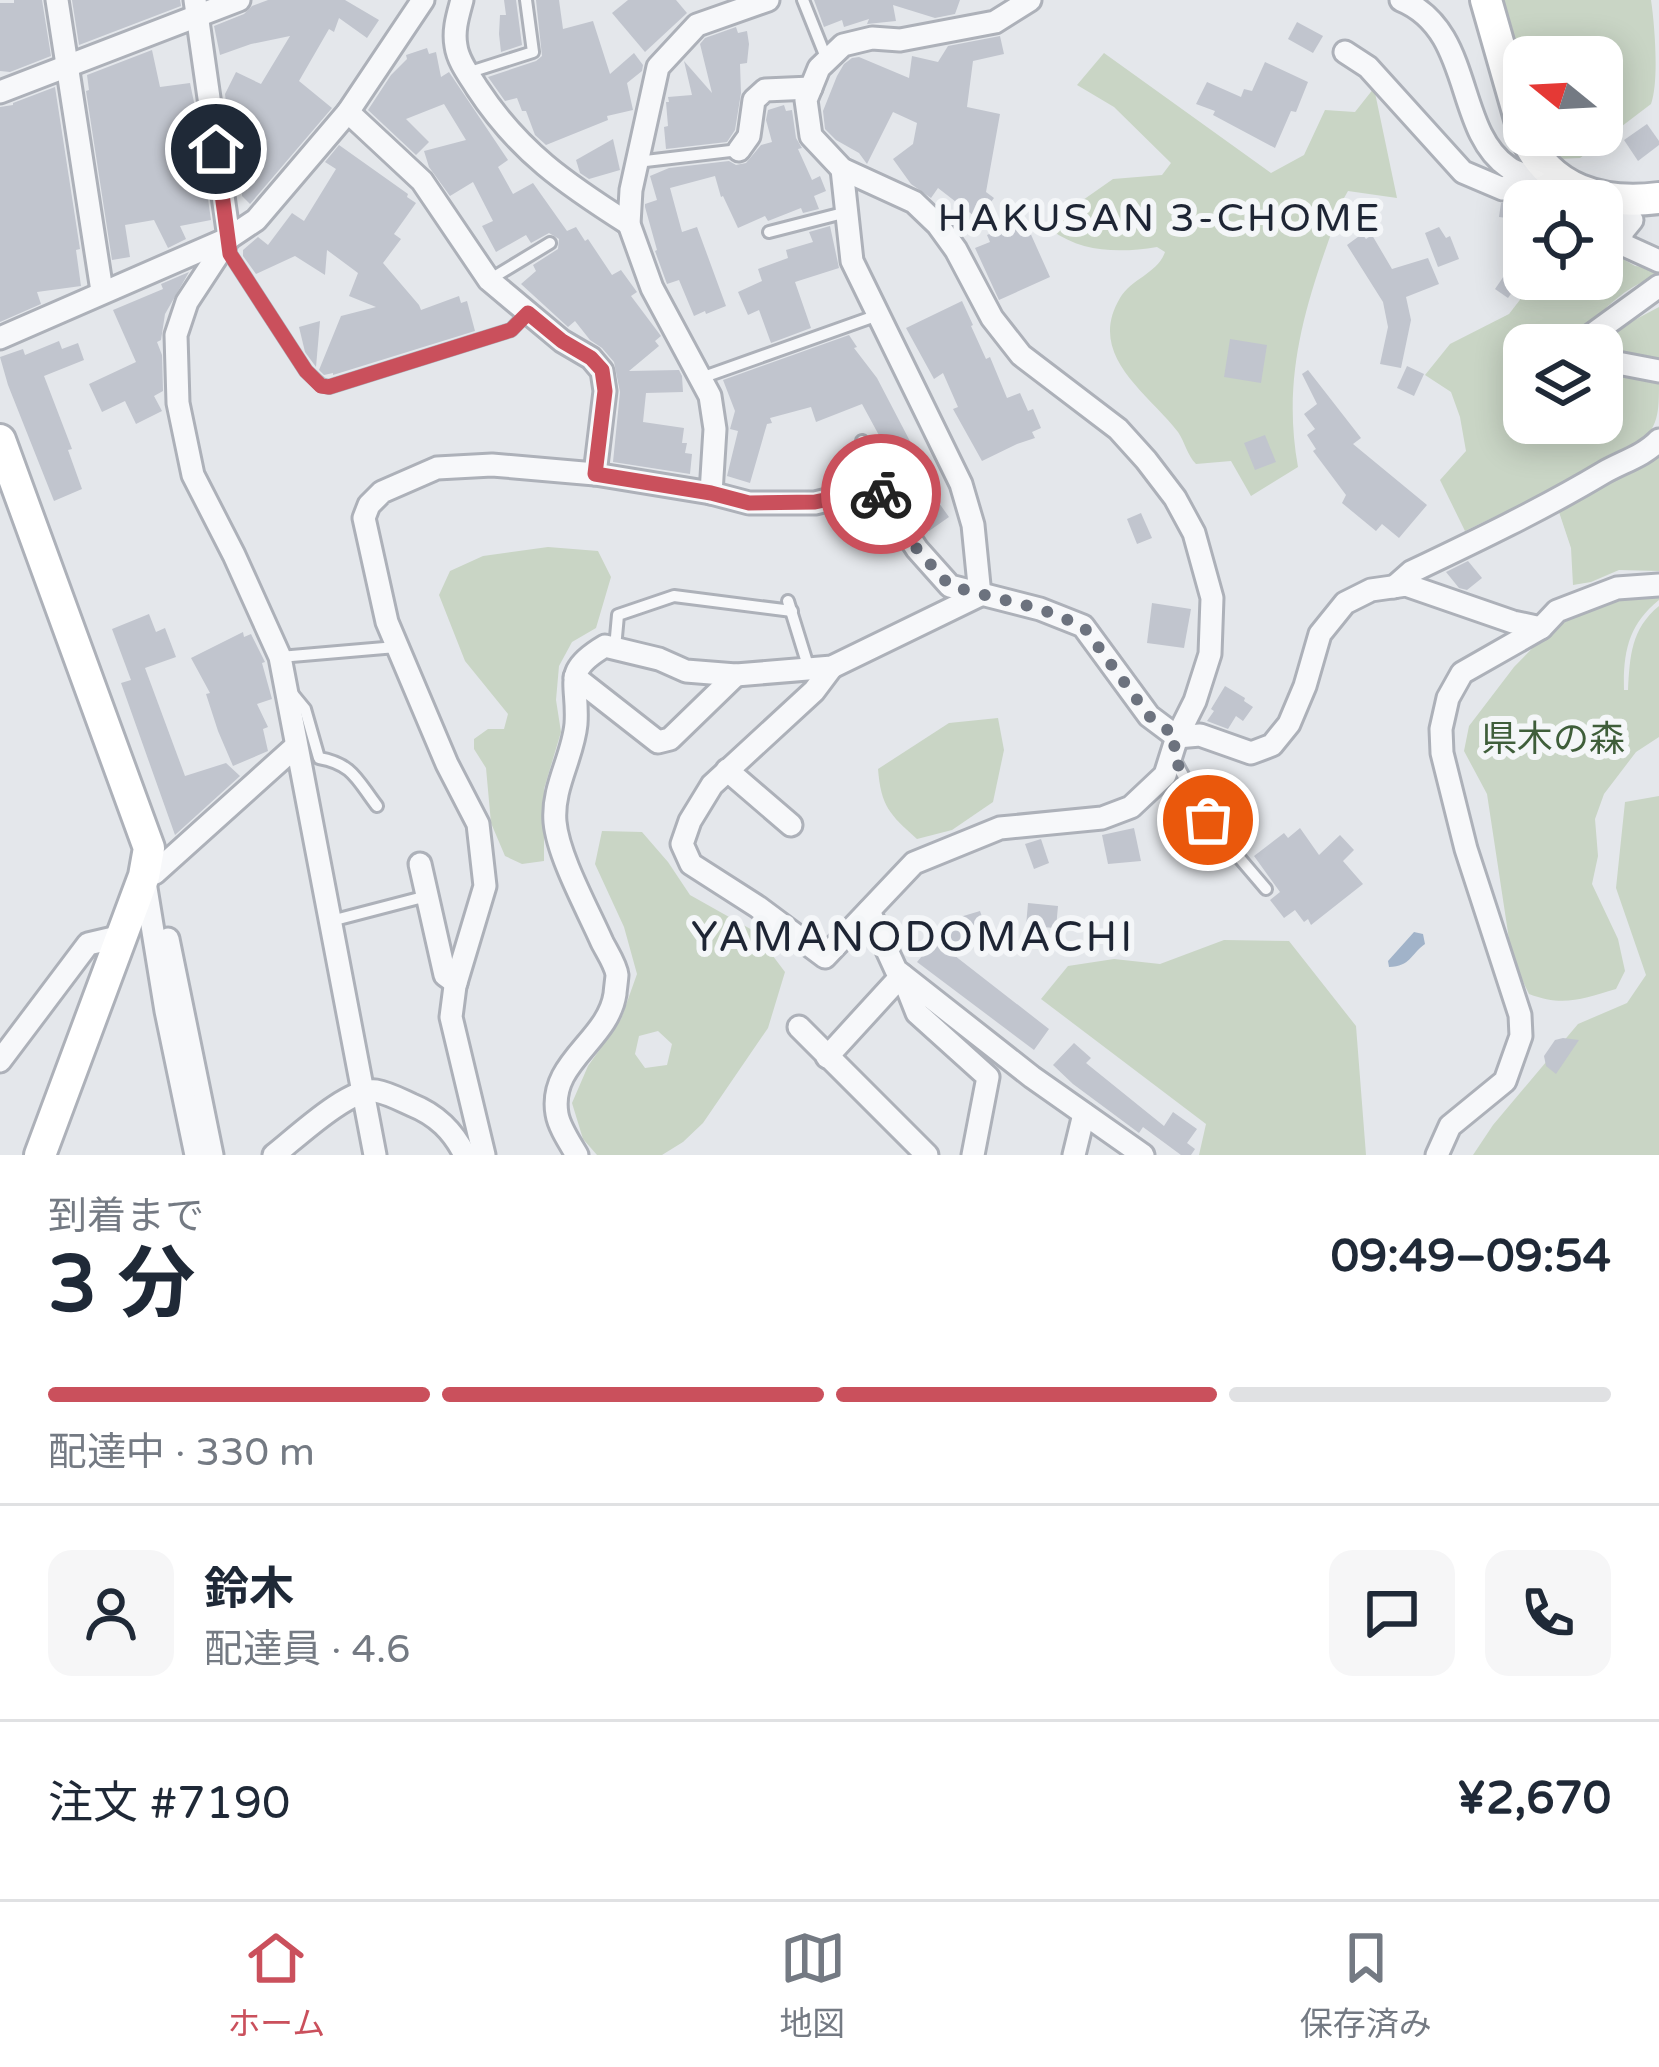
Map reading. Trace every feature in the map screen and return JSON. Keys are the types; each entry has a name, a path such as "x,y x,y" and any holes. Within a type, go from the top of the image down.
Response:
{"street":[{"path":"57,0 101,292"},
{"path":"0,92 196,8 239,0"},
{"path":"0,338 229,238 256,220 348,112 405,11 423,0"},
{"path":"462,0 455,27 456,50 492,111 527,152 629,224"},
{"path":"711,493 715,429 710,396 652,288 629,224 631,190 658,67 697,25 768,0"},
{"path":"821,668 793,711 712,785 682,844 691,864 825,957 914,863 1000,828 1102,818 1131,807 1165,775 1210,654 1212,598 1194,533 1146,460 1118,429 1021,355 992,318 938,225 914,202 842,169 811,136 806,100 819,68 843,45 995,22 1030,0"},
{"path":"1401,0 1436,25 1453,54 1480,131 1508,167 1533,170 1604,198 1659,198"},
{"path":"1486,0 1503,60"},
{"path":"196,8 229,238 187,302 176,335 178,403 194,475 280,657 375,1155"},
{"path":"1346,52 1368,67 1463,172 1503,189 1533,170"},
{"path":"739,150 749,136 754,100 765,90 811,88"},
{"path":"348,112 422,181 489,280 602,370 605,391 595,474"},
{"path":"1530,156 1534,180"},
{"path":"842,169 852,261 961,484 973,525 980,595"},
{"path":"1623,242 1659,261"},
{"path":"1607,324 1659,286"},
{"path":"1623,364 1659,371"},
{"path":"0,440 149,848 166,1011 196,1155"},
{"path":"1394,587 1411,572 1556,502 1650,450 1659,440"},
{"path":"484,1155 451,1017 456,983 485,886 478,824 447,764 387,622 364,518 382,492 437,468 492,465 595,474 749,503 815,502 879,491 917,549 950,586 1040,609 1083,626 1174,745"},
{"path":"1174,745 1200,735 1251,753 1272,746 1289,724 1320,634 1345,603 1371,590 1406,585 1540,628"},
{"path":"1438,1155 1450,1126 1505,1081 1522,1036 1520,1015 1466,849 1442,753 1448,698 1462,674 1540,628 1557,611 1617,587 1659,585"},
{"path":"577,1155 557,1115 557,1090 566,1068 608,1017 617,976 555,823 560,780 574,743 579,666 605,646 686,671 736,675 821,668 980,595"},
{"path":"575,677 658,742 670,739 736,675"},
{"path":"40,1155 149,874 295,747"},
{"path":"728,770 791,825"},
{"path":"420,865 445,975 456,983"},
{"path":"149,874 212,1155"},
{"path":"869,911 896,970 1032,1077 1143,1155"},
{"path":"0,1061 88,944 122,936"},
{"path":"827,1057 902,975"},
{"path":"902,975 917,1013 988,1077 973,1155"},
{"path":"799,1027 927,1155"},
{"path":"274,1155 361,1092 377,1091 421,1108 446,1125 465,1155"},
{"path":"1074,1155 1084,1114"}],"lane":[{"path":"467,73 533,52 526,0"},
{"path":"803,0 827,60"},
{"path":"637,162 739,150"},
{"path":"769,232 847,212"},
{"path":"229,238 230,254 306,371 321,386 511,330 528,313"},
{"path":"489,280 550,243"},
{"path":"701,378 878,315"},
{"path":"854,494 862,441"},
{"path":"615,648 618,615 674,596 790,606 821,668"},
{"path":"280,657 397,647"},
{"path":"284,683 305,709 319,758 348,768 377,806"},
{"path":"1174,745 1208,820 1266,889"},
{"path":"328,922 427,896"}],"green space":[{"path":"1498,0 1651,0 1656,69 1651,104 1623,125 1623,36 1508,36"},
{"path":"1104,53 1271,173 1304,155 1325,110 1355,112 1374,88 1397,198 1348,191 1344,198 1310,297 1296,362 1293,431 1298,467 1251,496 1231,461 1196,464 1178,432 1115,355 1111,318 1120,298 1165,252 1157,247 1089,247 1051,230 1053,221 1113,179 1162,175 1171,163 1114,107 1077,85"},
{"path":"1623,259 1659,269 1653,277 1624,293"},
{"path":"1520,300 1615,300 1591,324 1503,324 1503,444 1623,444 1623,375 1659,380 1658,411 1636,449 1465,531 1440,480 1466,451 1460,417 1451,392 1425,375 1450,344 1509,314"},
{"path":"1659,307 1659,362 1623,356 1623,326"},
{"path":"1659,455 1659,571 1619,570 1573,585 1571,548 1559,512"},
{"path":"548,547 598,551 611,577 596,628 572,642 559,666 556,700 561,732 544,789 544,861 522,864 505,856 491,823 486,768 474,749 474,739 488,729 504,729 508,714 465,661 439,595 450,571 483,556"},
{"name":"県木の森","path":"1645,592 1659,600 1630,639 1624,690 1628,690 1637,634 1659,606 1659,737 1636,752 1604,794 1595,819 1598,856 1592,884 1618,939 1625,971 1616,989 1572,1000 1541,998 1529,994 1512,959 1487,794 1464,751 1469,726 1514,667 1551,629 1615,597"},
{"path":"998,718 1004,750 993,802 952,830 917,839 888,808 878,769 949,723"},
{"path":"1659,796 1659,1155 1473,1155 1578,1024 1627,1003 1646,975 1616,888 1625,802"},
{"path":"602,831 642,832 690,895 754,931 785,972 768,1028 703,1123 662,1155 597,1155 583,1139 572,1103 588,1066 621,1019 637,974 624,927 595,864","holes":["658,1031 672,1044 667,1065 645,1068 635,1054 639,1036"]},
{"path":"1224,940 1289,941 1356,1026 1366,1155 1199,1155 1206,1124 1041,999 1068,966 1114,959 1160,964"}],"water":[{"path":"1414,932 1423,934 1425,944 1406,962 1389,967 1388,961"}],"building":[{"path":"42,0 51,56 10,72 0,71 0,3"},
{"path":"72,0 180,0 181,6 79,45"},
{"path":"268,0 345,0 379,20 367,38 339,18 334,32 329,29 299,81 332,108 250,204 242,196 241,171 234,165 225,94 236,72 261,84 290,36 220,55 214,26"},
{"path":"504,0 516,0 522,45 501,52 500,15 506,15"},
{"path":"536,0 559,0 563,29 593,21 610,74 634,53 643,65 627,83 633,110 607,116 608,120 546,145 535,135 517,98 505,101 488,77 542,56"},
{"path":"628,0 676,0 687,13 645,52 612,13"},
{"path":"814,0 960,0 955,14 935,18 893,5 896,21 867,24 869,19 844,27 842,20 824,27"},
{"path":"1297,22 1323,36 1313,53 1288,39"},
{"path":"736,27 738,33 747,31 749,44 747,63 740,64 735,130 727,142 666,149 668,97 692,95 684,61 712,93 700,44"},
{"path":"1000,36 1004,54 973,61 967,107 1000,114 986,192 994,198 978,219 938,188 931,198 911,184 893,159 913,144 917,123 893,112 867,164 825,129 823,111 837,76 852,58 909,78 912,56 938,62 948,46"},
{"path":"427,48 429,54 436,52 441,77 449,72 508,160 498,167 513,194 533,183 567,231 576,227 612,275 621,270 637,292 631,296 661,336 655,341 659,346 629,371 679,370 683,392 646,393 643,422 684,428 685,453 692,454 690,474 613,462 620,392 614,362 575,321 568,327 521,284 536,271 533,265 558,249 559,239 549,233 531,243 526,235 496,252 482,226 493,221 473,182 450,196 429,167 424,151 466,140 444,104 406,119 429,142 416,155 368,110 406,55"},
{"path":"152,50 160,87 190,83 195,107 186,108 189,123 185,124 191,154 196,153 206,185 211,220 180,226 186,239 168,248 154,220 125,225 130,257 112,260 87,75"},
{"path":"1265,62 1308,82 1275,148 1196,104 1207,82 1241,97 1244,89 1252,91"},
{"path":"55,87 80,249 76,250 81,286 37,292 41,304 0,322 0,107"},
{"path":"784,105 786,111 792,110 802,148 798,149 812,180 820,176 826,191 814,196 819,209 803,213 801,208 768,221 765,216 738,228 715,176 670,188 682,232 697,227 726,306 694,316 679,280 667,284 655,251 645,207 657,200 650,176 669,168 746,163 761,145 772,142 768,110"},
{"path":"1647,124 1659,145 1638,161 1624,140"},
{"path":"613,139 620,170 589,179 580,173 576,160"},
{"path":"339,145 416,203 394,234 401,239 383,263 421,310 459,296 461,303 467,301 475,331 324,375 319,370 341,316 376,307 349,296 358,273 327,250 325,275 295,256 256,274 243,250 258,237 268,245 292,213 304,221 336,169 325,162"},
{"path":"1024,219 1050,277 999,300 975,248 990,242 987,235"},
{"path":"830,226 839,268 795,282 811,328 771,343 759,310 748,315 738,292 762,281 758,269 788,258 786,250 813,242 809,232"},
{"path":"1439,227 1446,238 1450,236 1459,259 1438,267 1425,233"},
{"path":"1362,234 1366,239 1372,235 1392,269 1428,258 1439,284 1406,297 1411,320 1401,368 1380,364 1388,327 1383,302 1347,245"},
{"path":"189,272 165,314 157,342 163,391 154,396 162,411 136,424 125,401 102,412 89,384 136,362 113,310"},
{"path":"962,301 1007,398 1020,393 1041,428 1032,432 1035,438 982,461 953,409 958,407 943,373 934,379 906,328"},
{"path":"320,321 316,367 305,352 299,327"},
{"path":"849,335 937,484 929,489 949,517 929,531 894,483 898,479 876,442 881,439 862,404 816,422 811,407 770,418 750,483 727,476 738,431 730,429 735,411 723,380"},
{"path":"1230,339 1267,345 1261,383 1224,377"},
{"path":"59,341 62,349 78,343 84,360 44,376 82,489 54,501 0,357 23,349 25,355"},
{"path":"1407,366 1424,374 1414,396 1397,388"},
{"path":"1308,370 1361,438 1353,444 1427,505 1399,538 1382,524 1376,531 1342,503 1346,495 1313,451 1307,435 1315,429 1304,414 1317,404 1302,374"},
{"path":"1265,435 1276,462 1255,470 1244,443"},
{"path":"1141,513 1152,538 1137,544 1127,519"},
{"path":"1468,561 1482,578 1467,590 1459,588 1446,572"},
{"path":"1152,603 1191,609 1184,648 1147,643"},
{"path":"149,614 156,632 165,628 176,657 145,668 185,776 226,763 240,776 175,835 121,683 131,680 112,629"},
{"path":"243,632 244,637 251,634 265,662 272,699 257,704 268,727 263,729 268,751 233,766 206,694 210,693 191,658"},
{"path":"1225,686 1253,707 1243,721 1236,716 1228,729 1207,721"},
{"path":"1134,828 1141,861 1108,864 1102,835"},
{"path":"1300,828 1319,855 1340,835 1354,850 1343,861 1363,884 1311,925 1295,910 1284,918 1270,900 1280,892 1254,856 1284,833 1288,838"},
{"path":"1041,839 1049,863 1034,869 1025,844"},
{"path":"1028,903 1058,906 1056,928 1026,926"},
{"path":"980,911 990,940 950,952 1049,1029 1034,1050 917,962 943,931 952,928 950,920"},
{"path":"1555,1040 1579,1040 1556,1074 1546,1066 1544,1056"},
{"path":"1074,1043 1091,1058 1086,1063 1164,1126 1173,1112 1197,1129 1187,1143 1195,1149 1191,1155 1181,1155 1143,1127 1139,1133 1053,1065"}],"way so far":[{"path":"881,494 917,549 950,586 1040,609 1083,626 1149,716 1177,737 1172,754 1208,820"}],"district":[{"name":"HAKUSAN 3-CHOME","path":"1160,217"},
{"name":"YAMANODOMACHI","path":"913,936"}],"route":[{"path":"216,149 230,254 306,371 321,386 511,330 528,313 602,370 605,391 595,474 749,503 881,494"}]}
